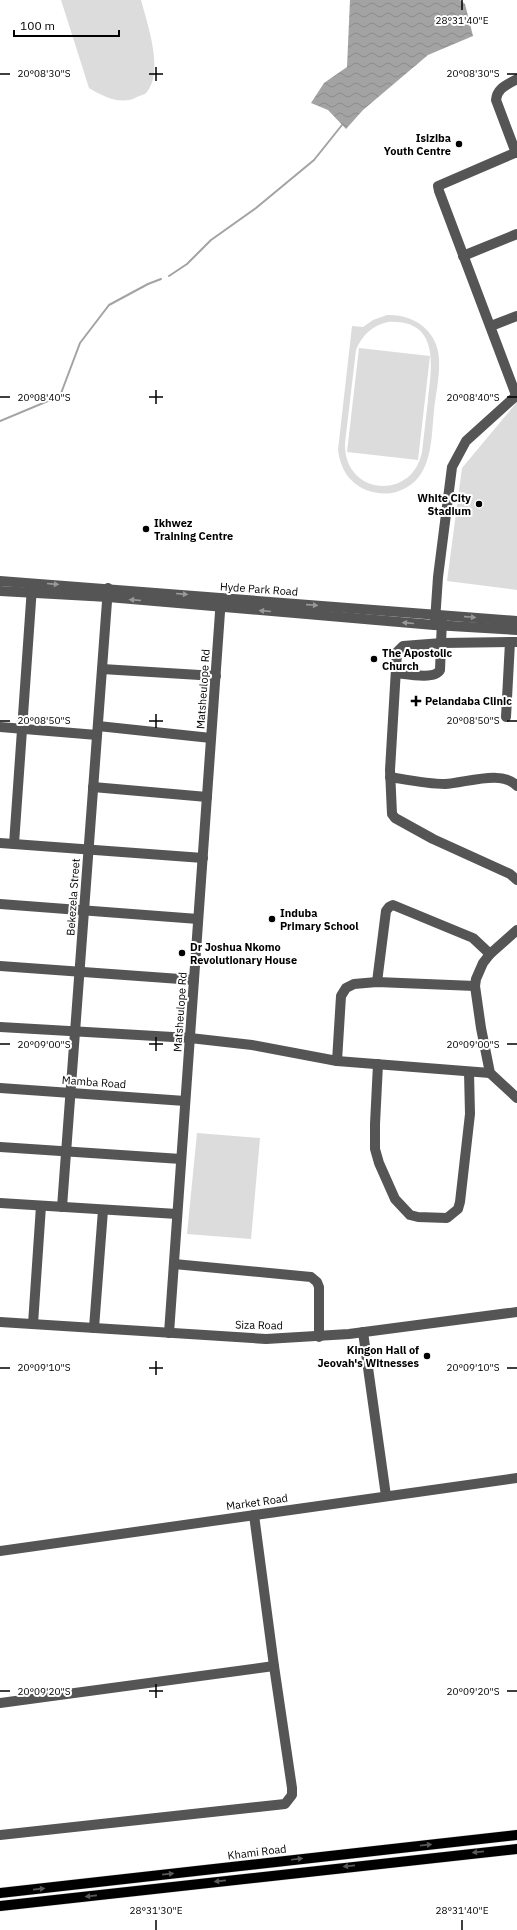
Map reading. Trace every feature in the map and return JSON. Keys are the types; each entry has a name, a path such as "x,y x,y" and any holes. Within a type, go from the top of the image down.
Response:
{"main road":[{"name":"Khami Road","path":"0,1893 517,1835"},
{"path":"0,1906 517,1848"}],"street":[{"path":"396,673 433,676 439,673 442,643 438,625 438,577 452,467 466,441 517,395 438,186 516,152 496,100 496,94 499,90 517,80"},
{"path":"464,256 517,234"},
{"path":"491,326 517,316"},
{"name":"Hyde Park Road","path":"0,581 32,587 221,602 517,621"},
{"path":"14,844 32,587"},
{"name":"Hyde Park Road","path":"0,591 32,587"},
{"name":"Bekezela Street","path":"62,1207 108,593"},
{"name":"Hyde Park Road","path":"221,602 438,625 517,630"},
{"name":"Matsheulope Rd","path":"169,1333 221,602"},
{"path":"506,717 513,642 442,643 403,646 397,652 390,777 390,809 395,818 433,839 510,874 517,880"},
{"path":"102,668 216,676"},
{"path":"0,727 211,738"},
{"path":"390,777 445,784 498,778 513,781 517,786"},
{"path":"94,787 207,797"},
{"path":"0,843 203,858"},
{"path":"0,904 198,919"},
{"path":"377,982 386,911 393,905 473,938 490,954"},
{"path":"517,930 490,954 479,971 475,986 480,1028 490,1073 517,1098"},
{"path":"0,966 194,980"},
{"path":"336,1061 341,996 346,988 354,984 377,982 475,986"},
{"path":"0,1027 190,1038 252,1046 336,1061 490,1073"},
{"path":"378,1064 375,1124 377,1156 395,1199 410,1215 418,1217 447,1218 458,1209 470,1114 469,1072"},
{"name":"Mamba Road","path":"0,1088 185,1101"},
{"path":"0,1147 181,1159"},
{"path":"0,1203 177,1214"},
{"path":"33,1324 42,1206"},
{"path":"94,1328 103,1210"},
{"path":"174,1264 311,1277 317,1282 320,1288 319,1337"},
{"name":"Siza Road","path":"0,1322 266,1339 319,1337 517,1312"},
{"path":"363,1332 386,1496"},
{"name":"Market Road","path":"0,1552 517,1478"},
{"path":"0,1835 284,1804 292,1795 254,1515"},
{"path":"0,1704 274,1666"}],"shaded area":[{"path":"61,0 141,0 153,48 154,61 154,73 151,84 146,93 123,101 105,97 89,88"},
{"path":"387,315 397,315 415,321 423,326 434,340 438,349 439,359 431,446 424,468 418,478 410,485 399,491 387,493 378,493 366,490 350,479 343,469 338,450 352,326 363,327 373,320","holes":["388,322 405,323 417,328 425,336 429,347 431,360 430,387 422,452 416,468 405,479 393,485 379,486 366,482 355,473 347,460 345,443 356,350 361,340 373,328"]},
{"path":"359,348 430,356 418,460 347,452"},
{"name":"White City Stadium","path":"517,402 517,590 447,581 462,468"},
{"path":"197,1133 260,1138 251,1239 187,1234"}],"water":[{"path":"350,0 460,0 465,4 473,36 428,55 363,110 346,129 328,110 311,103 324,83 347,67"}],"waterway":[{"path":"169,276 187,264 211,240 256,208 314,160 342,125"},
{"path":"0,421 60,396 80,343 109,305 148,284 161,279"}],"place":[{"name":"Isiziba Youth Centre","path":"459,144"},
{"name":"White City Stadium","path":"479,504"},
{"name":"Ikhwez Training Centre","path":"146,529"},
{"name":"The Apostolic Church","path":"374,659"},
{"name":"Pelandaba Clinic","path":"416,701"},
{"name":"Induba Primary School","path":"272,919"},
{"name":"Dr Joshua Nkomo Revolutionary House","path":"182,953"},
{"name":"Kingon Hall of Jeovah's Witnesses","path":"427,1356"}]}
